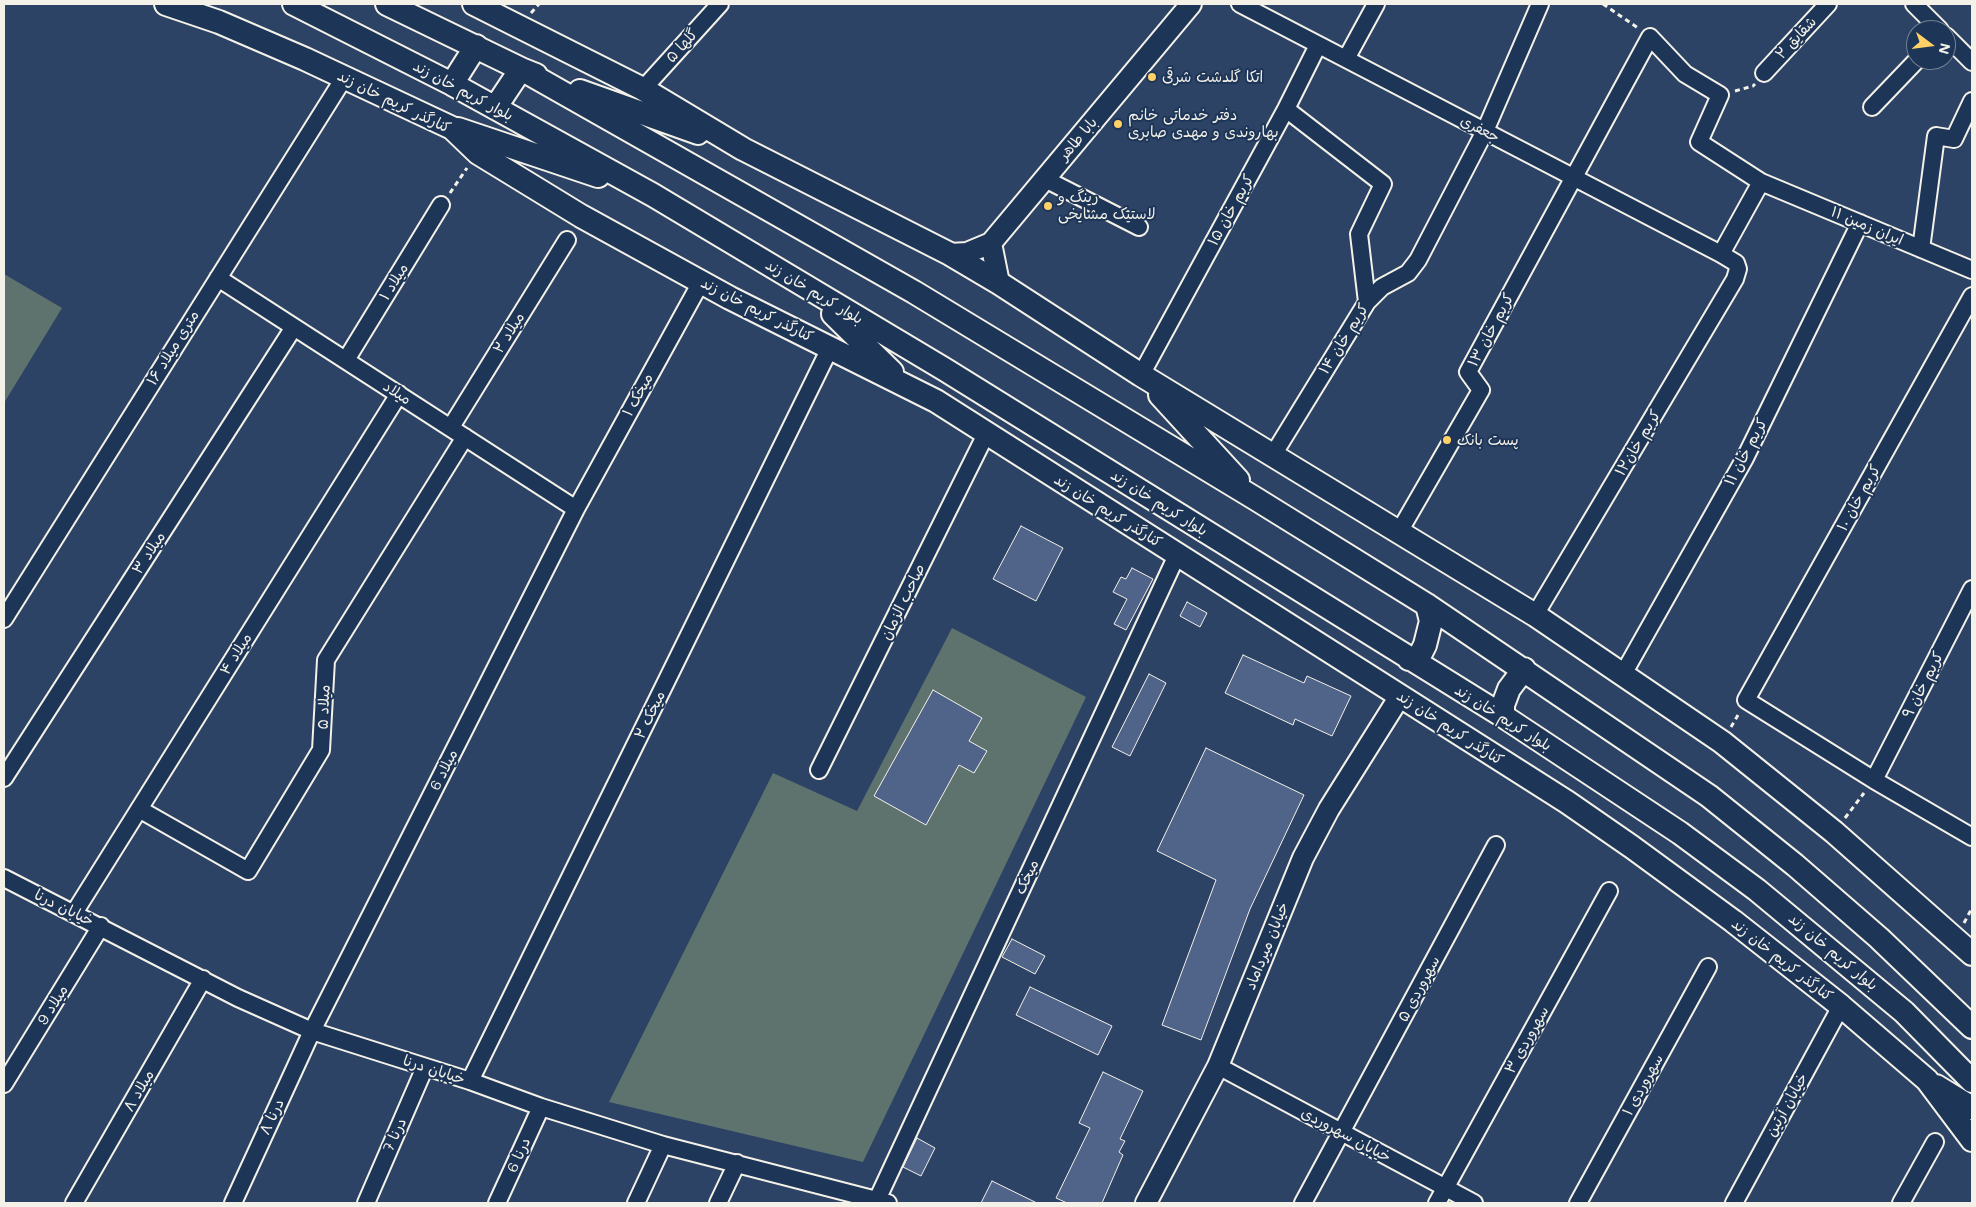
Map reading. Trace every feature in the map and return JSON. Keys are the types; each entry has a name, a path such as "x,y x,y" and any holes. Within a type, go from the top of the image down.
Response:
{"main road":[{"name":"کنارگذر کریم خان زند","path":"166,4 219,22 305,59 452,128 478,153 581,216 701,282 936,401 1567,802 1614,835 1733,921 1841,1006 1927,1080 1972,1140"},
{"name":"بلوار کریم خان زند","path":"294,4 452,84 653,195 944,369 1503,716 1680,833 1757,890 1904,1012 1972,1081"},
{"path":"387,4 476,46 521,70 914,292 1427,605 1709,796 1788,859 1879,938 1972,1027"},
{"path":"474,4 643,89 743,149 950,254 999,283 1142,375 1535,615 1622,676 1722,742 1834,832 1972,954"},
{"path":"452,84 476,46"},
{"path":"495,108 521,70"},
{"path":"521,70 743,149"},
{"path":"452,128 653,195"},
{"path":"810,290 906,386"},
{"path":"1142,375 1256,499"},
{"path":"1410,659 1420,656 1425,645 1431,621 1427,605"},
{"path":"1503,716 1503,705 1509,689 1524,669"},
{"path":"1614,835 1634,803"},
{"path":"1927,1080 1972,1108"}],"street":[{"name":"گلها ۵","path":"643,89 720,4"},
{"name":"بابا طاهر","path":"991,243 1191,4"},
{"name":"جعفری","path":"1240,4 1721,254 1736,264 1738,269"},
{"path":"1346,59 1376,4"},
{"name":"کریم خان ۱۴","path":"1273,455 1367,302 1382,287 1408,273 1418,260 1485,132 1540,4"},
{"name":"شقایق ۲","path":"1764,73 1828,4"},
{"path":"1914,4 1930,20"},
{"path":"1574,177 1650,37 1685,74 1720,94"},
{"name":"کریم خان ۱۵","path":"1142,375 1286,109 1318,45"},
{"path":"1956,46 1972,62"},
{"path":"1872,107 1907,70"},
{"name":"۱۶ متری میلاد","path":"4,619 344,78"},
{"name":"ایران زمین ۱۱","path":"1720,94 1699,142 1761,182 1972,270"},
{"path":"1921,249 1936,136 1954,139 1972,101"},
{"path":"1286,109 1383,184 1359,234 1367,302"},
{"name":"کریم خان ۱۳","path":"1399,532 1481,390 1468,372 1574,177"},
{"path":"1045,179 1139,227"},
{"path":"1721,254 1761,182"},
{"name":"میلاد ۱","path":"346,360 442,205"},
{"name":"کریم خان ۱۱","path":"1622,676 1745,458 1860,224"},
{"name":"میلاد ۲","path":"451,427 567,240"},
{"path":"950,254 967,253 991,243 999,283"},
{"name":"کریم خان۱۲","path":"1535,615 1735,279 1738,269"},
{"name":"میلاد","path":"218,278 576,509"},
{"name":"میخک ۱","path":"576,509 701,282"},
{"name":"کریم خان ۱۰","path":"1746,700 1972,296"},
{"name":"میلاد ۳","path":"4,778 294,327"},
{"name":"میخک ۲","path":"470,1081 830,348"},
{"name":"میلاد ۴","path":"74,913 399,394"},
{"name":"صاحب الزمان","path":"819,770 986,434"},
{"name":"میلاد ۵","path":"139,809 248,871 321,750 326,660 465,437"},
{"name":"میلاد 6","path":"312,1031 576,509"},
{"name":"میخک","path":"882,1201 1176,555"},
{"name":"کریم خان ۹","path":"1874,780 1972,589"},
{"name":"خیابان میرداماد","path":"1146,1203 1218,1066 1303,858 1329,809 1400,696"},
{"path":"1746,700 1874,780 1972,837"},
{"name":"سهروردی ۵","path":"1303,1203 1496,846"},
{"name":"خیابان درنا","path":"4,878 101,926 238,998 312,1031 470,1081 541,1107 663,1144 736,1163 840,1197 882,1201"},
{"name":"سهروردی ۳","path":"1437,1203 1609,891"},
{"name":"میلاد 9","path":"4,1084 101,926"},
{"name":"سهروردی ۱","path":"1578,1203 1708,967"},
{"name":"میلاد ۸","path":"74,1203 204,980"},
{"name":"خیابان آرتین","path":"1734,1203 1841,1006"},
{"name":"درنا ۸","path":"233,1203 312,1031"},
{"name":"خیابان سهروردی","path":"1218,1066 1474,1203"},
{"name":"درنا 7","path":"366,1203 425,1067"},
{"name":"درنا 6","path":"497,1203 541,1107"},
{"path":"1901,1203 1935,1142"},
{"path":"636,1203 663,1144"},
{"path":"718,1203 736,1163"}],"path":[{"path":"1603,4 1650,37"},
{"path":"1720,94 1753,86 1764,73"},
{"path":"442,205 478,153"},
{"path":"1722,742 1746,700"},
{"path":"1834,832 1874,780"}],"green space":[{"path":"4,274 62,308 4,403"},
{"path":"952,628 1086,697 863,1162 609,1102 773,773 857,811"}],"building":[{"path":"1021,526 1063,548 1036,601 993,579"},
{"path":"1132,568 1153,579 1126,630 1114,624 1127,599 1113,592 1121,577 1126,579"},
{"path":"1187,602 1207,613 1200,627 1180,616"},
{"path":"1243,655 1304,683 1307,676 1351,696 1332,736 1295,719 1293,725 1225,693"},
{"path":"1149,674 1166,683 1130,756 1112,747"},
{"path":"933,690 982,718 969,741 987,751 974,773 959,765 926,825 874,796"},
{"path":"1206,748 1304,795 1250,909 1201,1040 1162,1025 1216,880 1157,851"},
{"path":"1012,939 1045,956 1035,974 1002,957"},
{"path":"1030,987 1112,1026 1098,1055 1016,1015"},
{"path":"1103,1072 1143,1091 1120,1139 1125,1141 1119,1152 1123,1155 1102,1203 1067,1203 1056,1198 1090,1128 1079,1123"},
{"path":"917,1138 935,1148 921,1176 903,1167"},
{"path":"992,1181 1037,1203 981,1203"}],"place":[{"name":"اتکا گلدشت شرقی","path":"1152,77"},
{"name":"دفتر خدماتی خانم بهاروندی و مهدی صابری","path":"1118,124"},
{"name":"رینگ و لاستیک مشایخی","path":"1048,206"},
{"name":"پست بانک","path":"1447,440"}]}
